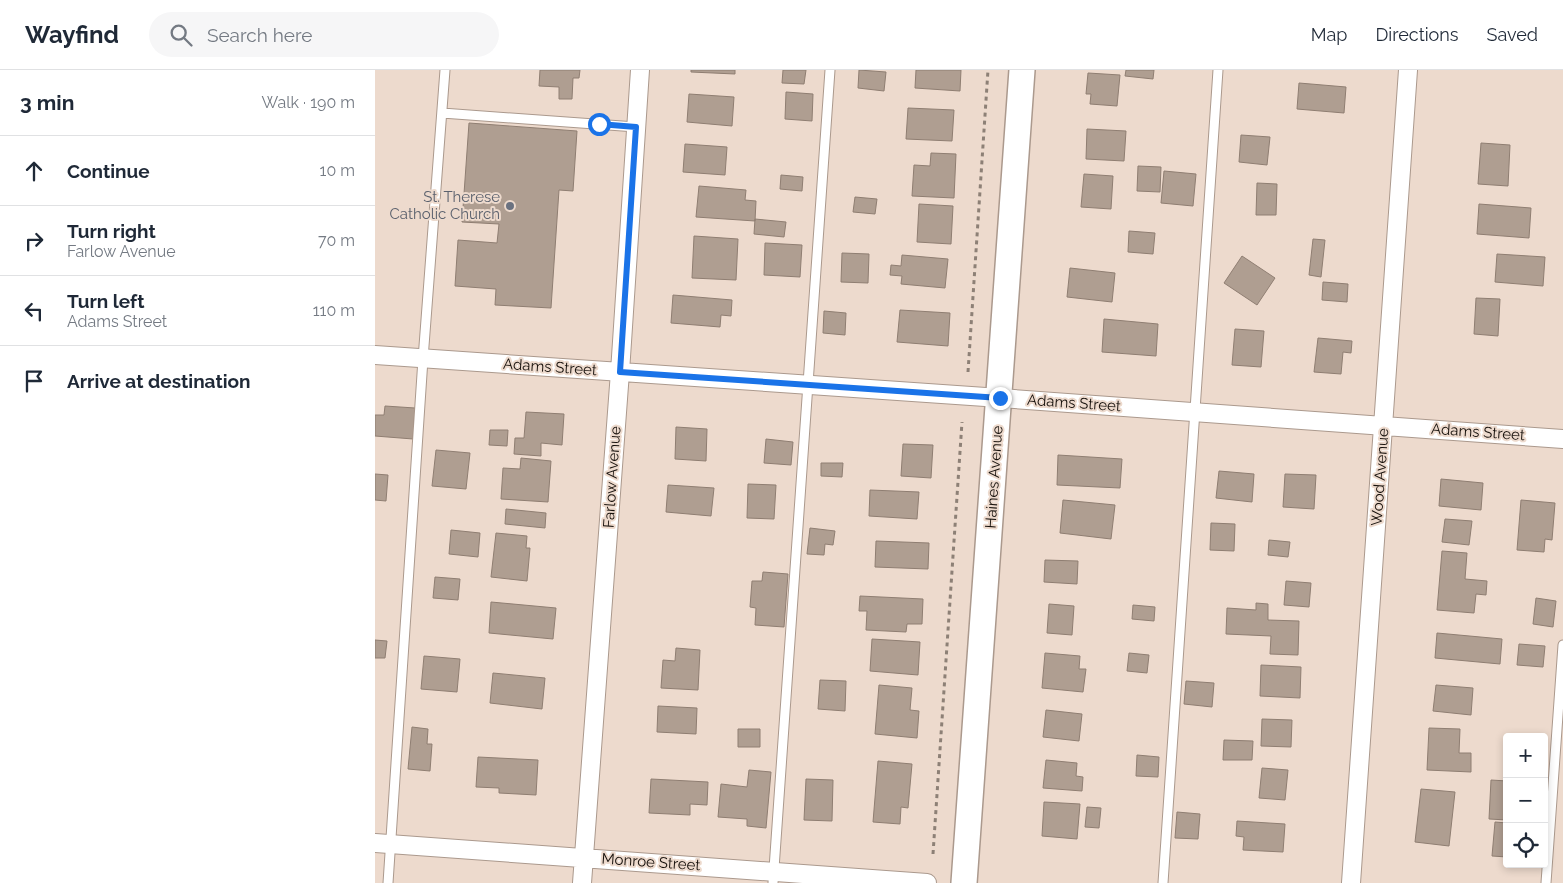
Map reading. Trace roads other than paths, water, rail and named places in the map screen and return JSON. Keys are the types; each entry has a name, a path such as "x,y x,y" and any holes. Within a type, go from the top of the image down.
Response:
{"main road":[{"name":"Haines Avenue","path":"964,883 1022,70"}],"street":[{"name":"Farlow Avenue","path":"581,883 620,372 640,70"},
{"name":"Wood Avenue","path":"1351,883 1408,70"},
{"name":"Adams Street","path":"375,355 808,384 1563,439"},
{"name":"Monroe Street","path":"383,844 583,858 773,877 927,883"}],"lane":[{"path":"388,883 383,844 445,70"},
{"path":"773,877 829,70"},
{"path":"1163,883 1218,70"},
{"path":"442,113 636,127"},
{"path":"1546,883 1563,646"}],"place":[{"name":"St. Therese Catholic Church","path":"510,206"}]}
